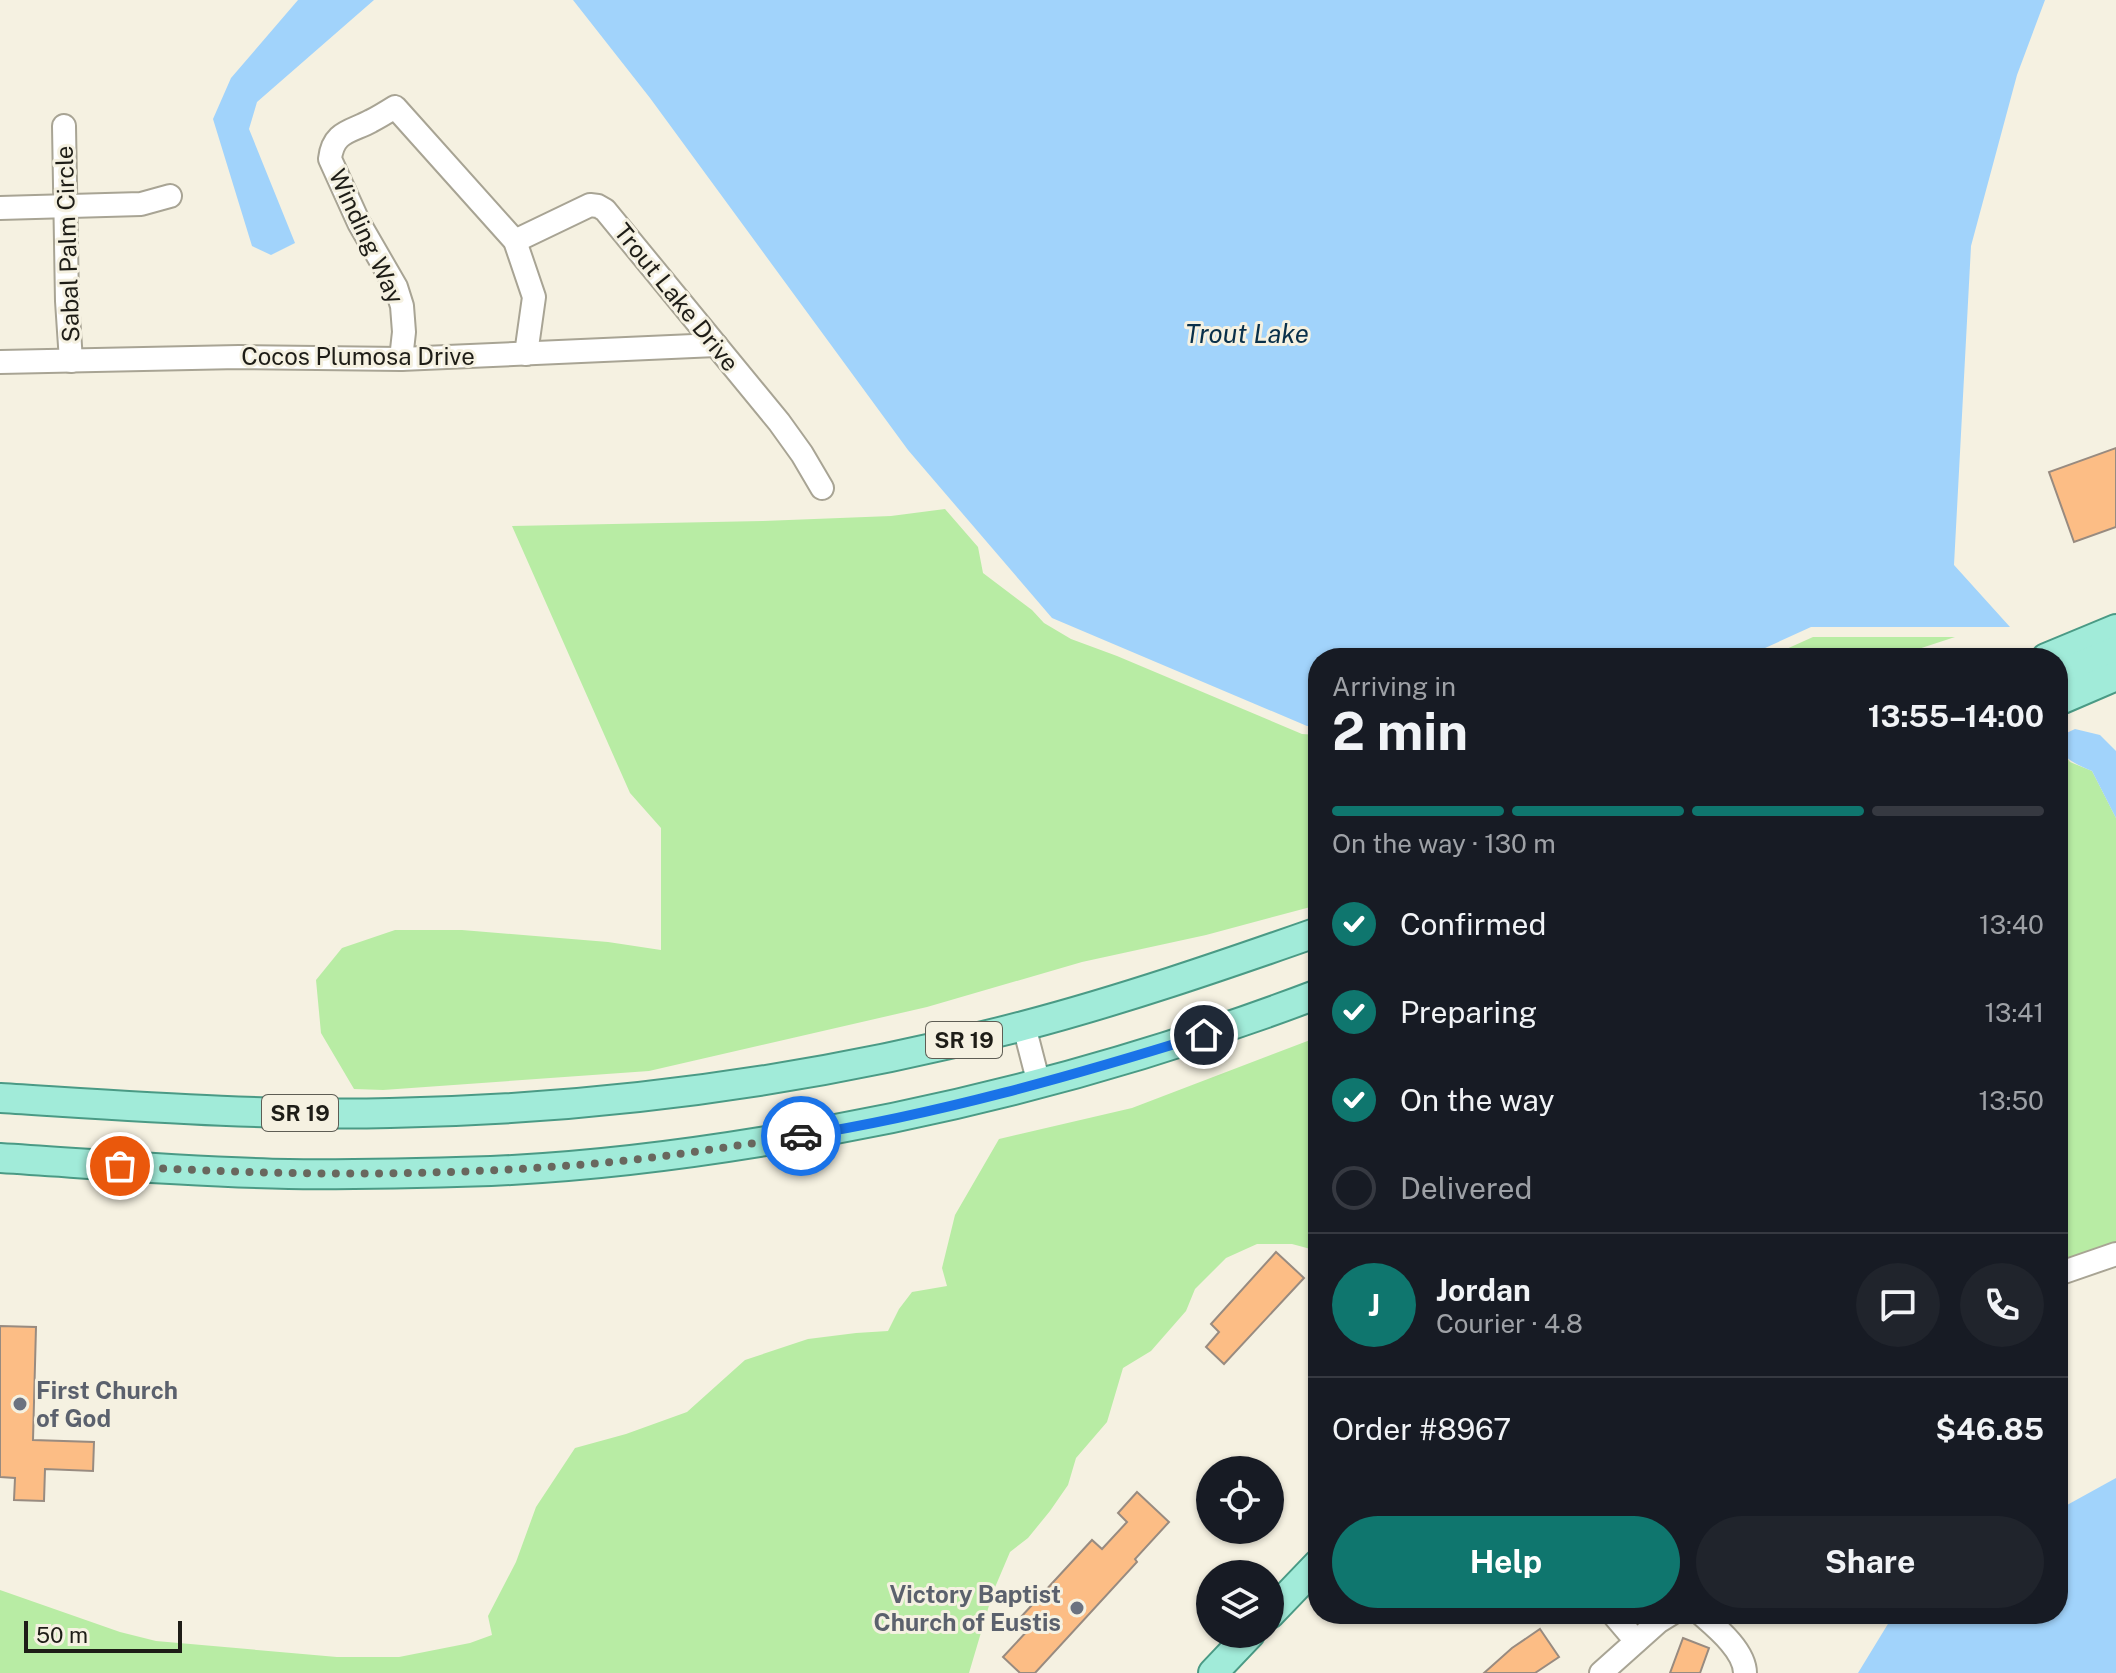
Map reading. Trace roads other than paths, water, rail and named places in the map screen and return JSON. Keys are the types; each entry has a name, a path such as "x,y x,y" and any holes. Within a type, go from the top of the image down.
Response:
{"main road":[{"path":"2068,649 2116,629"},
{"path":"2068,671 2116,651"},
{"path":"2068,697 2116,676"},
{"name":"SR 19","path":"0,1098 184,1110 390,1113 497,1109 708,1089 919,1051 1024,1026 1189,976 1308,935"},
{"name":"SR 19","path":"0,1158 289,1174 510,1170 603,1163 821,1132 928,1112 1039,1084 1204,1035 1308,998"},
{"path":"1284,1599 1308,1574"},
{"path":"1213,1673 1237,1648"}],"street":[{"name":"Winding Way","path":"401,359 402,306 396,287 359,223 330,159 331,149 338,138 395,107 515,241"},
{"name":"Sabal Palm Circle","path":"64,126 71,361"},
{"path":"0,208 141,204 170,196"},
{"name":"Trout Lake Drive","path":"515,241 590,205 605,210 779,422 822,488"},
{"path":"515,241 534,297 526,354"},
{"name":"Cocos Plumosa Drive","path":"0,362 239,357 401,359 716,345"},
{"path":"1024,1026 1039,1084"},
{"path":"2068,1271 2116,1254"},
{"path":"1622,1624 1636,1641"},
{"path":"1601,1673 1656,1624"},
{"path":"1711,1624 1739,1653 1745,1673"}],"water":[{"path":"298,0 374,0 257,102 249,129 295,243 271,255 252,246 213,119 231,78"},
{"name":"Trout Lake","path":"573,0 2045,0 2017,75 1971,246 1954,565 2010,627 1811,627 1765,648 1308,648 1307,726 1052,618 908,450 650,98"},
{"path":"2075,729 2100,735 2116,751 2116,818 2092,771 2068,758 2068,732"},
{"path":"2116,1478 2116,1673 1858,1673 1888,1624 2068,1624 2068,1504"}],"place":[{"name":"First Church of God","path":"20,1404"},
{"name":"Victory Baptist Church of Eustis","path":"1077,1608"}]}
